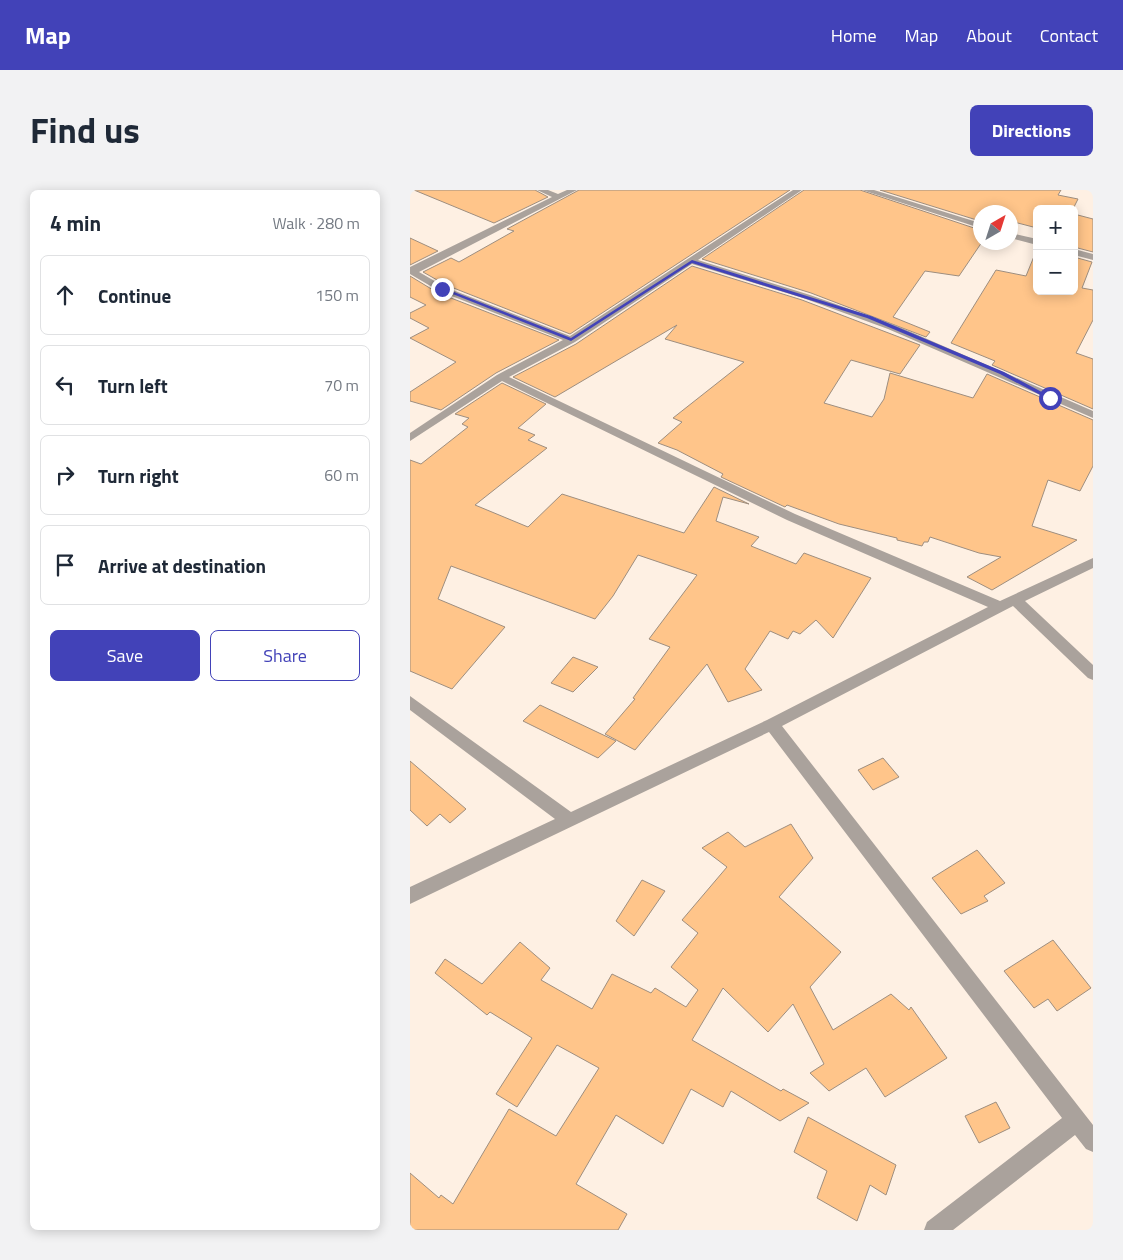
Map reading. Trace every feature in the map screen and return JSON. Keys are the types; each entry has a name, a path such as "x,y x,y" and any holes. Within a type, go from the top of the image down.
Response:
{"street":[{"path":"540,190 558,197"},
{"path":"412,270 573,190"},
{"path":"410,438 501,377 571,340 798,190"},
{"path":"866,190 973,224"},
{"path":"1018,237 1033,241"},
{"path":"1078,253 1093,257"},
{"path":"692,261 869,317 1002,373 1050,398 1093,415"},
{"path":"412,270 442,289 571,340"},
{"path":"501,377 790,517 1000,607"},
{"path":"410,896 568,819 772,724 1000,607 1093,563"},
{"path":"1016,601 1093,674"},
{"path":"410,702 568,819"},
{"path":"772,724 1093,1142"},
{"path":"935,1230 1077,1120"}],"building":[{"path":"414,190 535,190 548,197 494,223"},
{"path":"579,190 790,190 570,334 446,285 423,272 451,258 459,262 514,231 507,229"},
{"path":"804,190 860,190 973,228 973,250 977,250 959,276 925,271 893,317 930,332 926,337 811,293 702,259"},
{"path":"880,190 1061,190 1058,195 1078,199 1075,205 1033,205 1033,227 1018,223 1018,205 973,205 973,219"},
{"path":"1078,215 1093,219 1093,252 1078,248"},
{"path":"410,238 438,251 410,265"},
{"path":"1078,258 1092,262 1082,288 1093,290 1093,320 1076,353 1093,359 1093,409 992,365 995,361 951,343 996,270 1026,276 1033,259 1033,295 1078,295"},
{"path":"692,266 802,300 920,345 900,374 851,360 824,403 872,417 884,399 890,373 973,398 987,374 1093,420 1093,466 1080,491 1048,480 1032,526 1077,540 992,590 967,577 1001,557 979,553 930,537 928,542 924,542 922,546 839,524 787,505 785,507 721,477 723,474 677,450 658,443 682,422 673,418 744,362 665,339 677,325 555,397 513,377 576,344"},
{"path":"410,276 438,293 559,340 496,373 441,410 410,401 410,392 456,362 410,338 429,328 410,318 410,313 426,305 410,297"},
{"path":"502,383 546,404 518,428 535,435 528,440 547,448 475,505 528,527 562,494 684,533 714,487 749,504 723,497 716,521 759,537 751,546 796,564 804,553 871,578 833,638 816,620 800,634 793,631 788,639 770,631 745,669 762,690 728,702 707,664 635,750 605,734 635,699 633,698 670,647 649,639 697,575 638,555 613,596 595,619 451,566 438,599 505,627 452,689 410,671 410,460 421,464 468,427 462,424 469,418 455,414"},
{"path":"573,657 598,667 573,692 551,683"},
{"path":"540,705 616,741 598,758 523,721"},
{"path":"883,758 899,777 873,790 858,770"},
{"path":"410,761 466,809 450,823 440,814 427,826 410,810"},
{"path":"791,824 813,858 779,897 841,952 810,987 833,1030 891,994 909,1010 911,1007 947,1058 885,1097 866,1068 829,1091 810,1073 824,1064 793,1004 768,1032 723,988 692,1040 781,1091 783,1089 809,1103 780,1121 731,1091 723,1107 691,1089 663,1144 616,1115 576,1184 627,1214 618,1230 410,1230 410,1173 439,1198 441,1195 453,1204 509,1109 556,1136 599,1068 557,1045 517,1107 496,1094 532,1038 490,1012 487,1015 435,973 445,959 482,984 520,942 550,968 541,980 592,1009 612,974 651,993 655,988 686,1007 698,990 671,967 698,933 682,920 727,867 702,848 728,832 745,847"},
{"path":"977,850 1005,883 984,896 988,901 961,914 932,878"},
{"path":"642,880 665,891 634,936 616,921"},
{"path":"1053,940 1091,988 1057,1011 1048,999 1034,1008 1004,971"},
{"path":"996,1102 1010,1128 979,1143 965,1116"},
{"path":"808,1117 896,1165 886,1195 870,1185 857,1221 817,1198 827,1171 794,1152"}],"route":[{"path":"442,289 571,340 692,261 869,317 1002,373 1050,398"}]}
